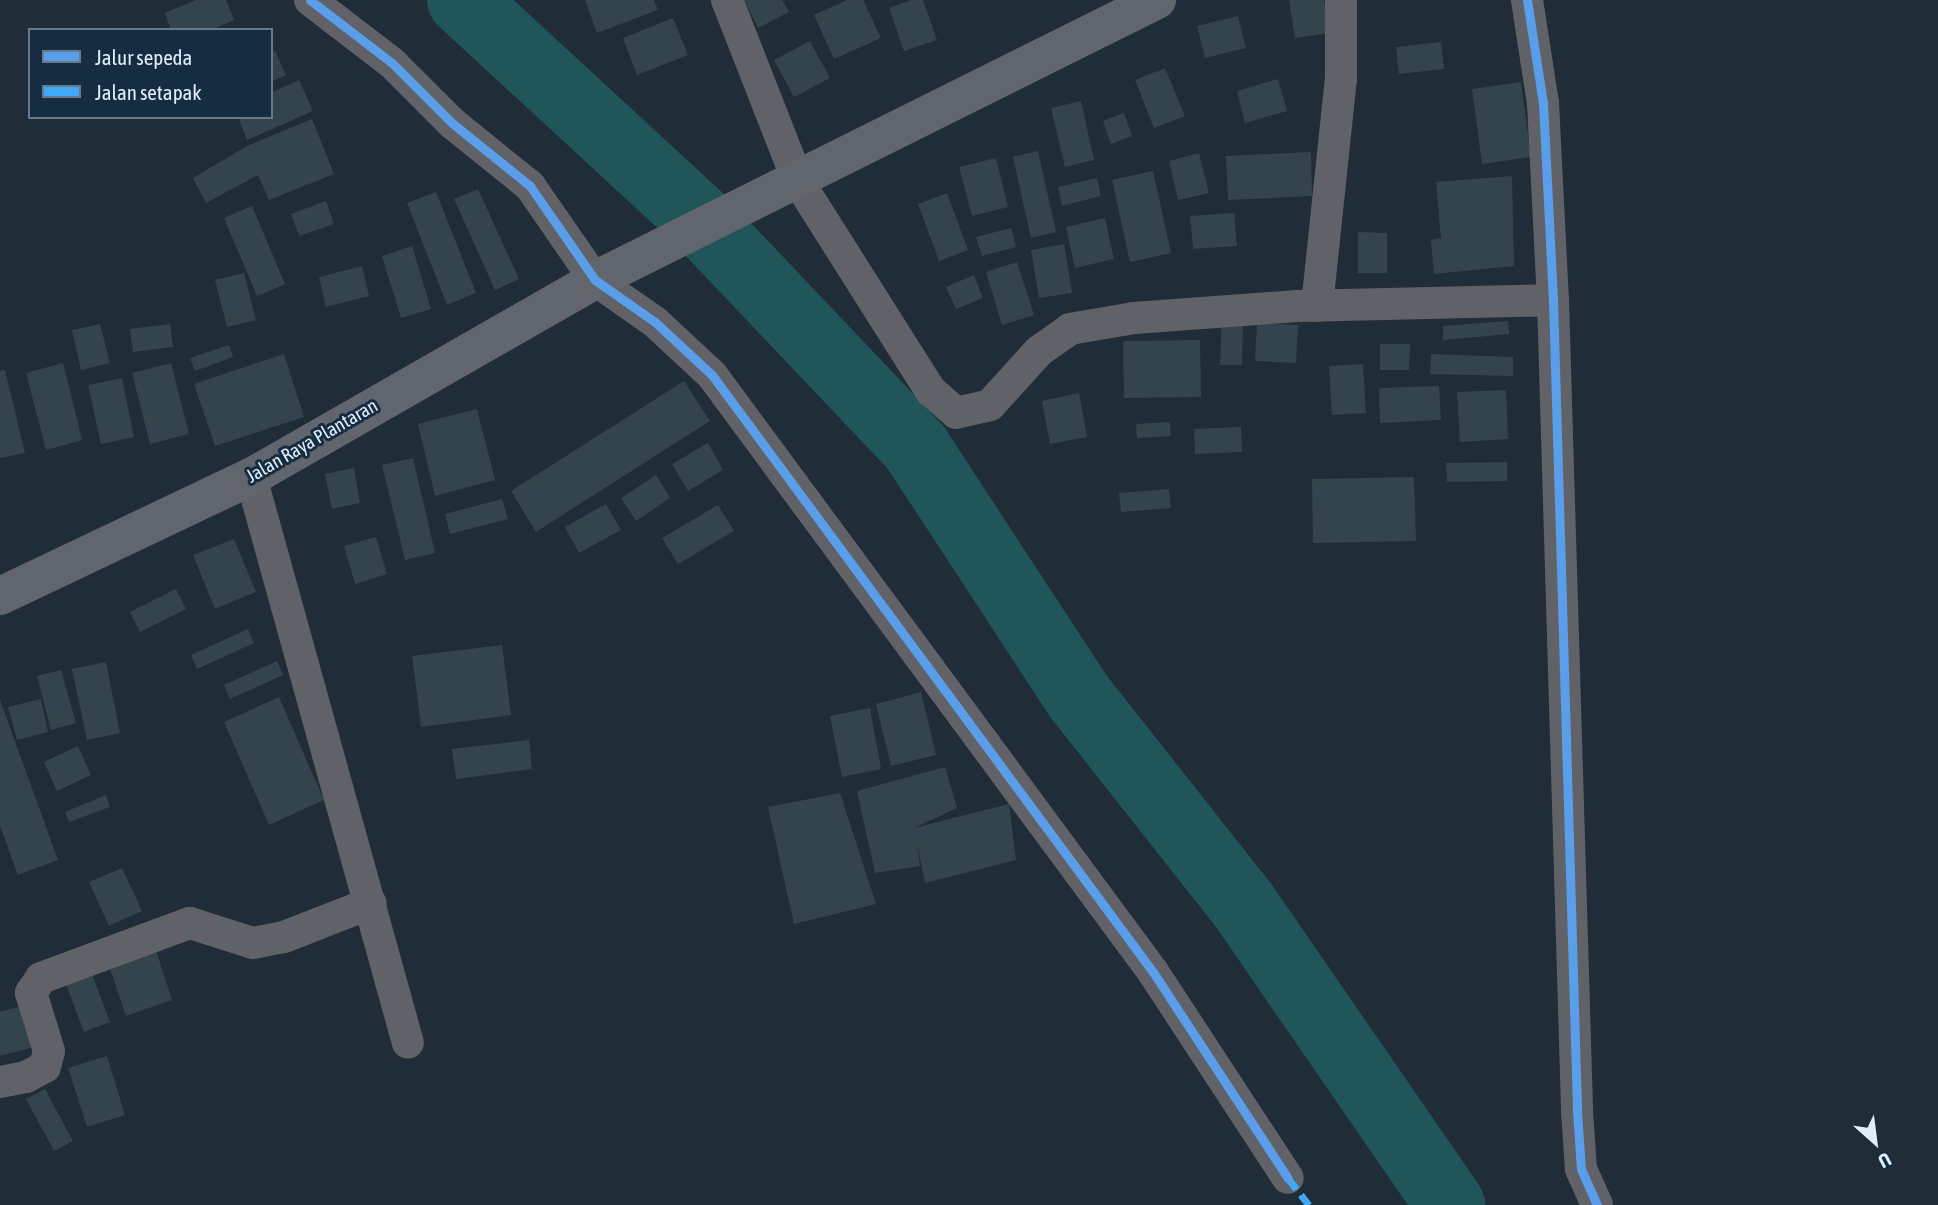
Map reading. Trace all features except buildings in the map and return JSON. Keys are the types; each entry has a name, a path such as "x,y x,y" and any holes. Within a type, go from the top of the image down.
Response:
{"main road":[{"name":"Jalan Raya Plantaran","path":"0,596 251,477 605,275 1157,0"}],"street":[{"path":"310,0 392,63 452,123 530,187 605,275 720,386 1153,972 1288,1178"},
{"path":"727,0 785,187 931,391 956,413 990,405 1039,351 1070,329 1134,318 1317,306 1553,300"},
{"path":"1317,306 1340,79 1341,0"},
{"path":"1527,0 1543,103 1553,300 1577,1111 1581,1169 1597,1205"},
{"path":"251,477 408,1043"},
{"path":"0,1082 26,1077 45,1067 49,1051 31,993 41,978 190,923 253,943 284,937 371,903"}],"waterway":[{"path":"462,0 699,219 916,448 1079,697 1244,906 1450,1205"}],"marked path":[{"path":"1288,1178 1309,1205"}],"cycle path":[{"path":"310,0 392,63 452,123 530,186 595,280 655,322 712,375 1153,972 1288,1178"},
{"path":"1527,0 1543,103 1553,300 1577,1111 1581,1169 1597,1205"}]}
